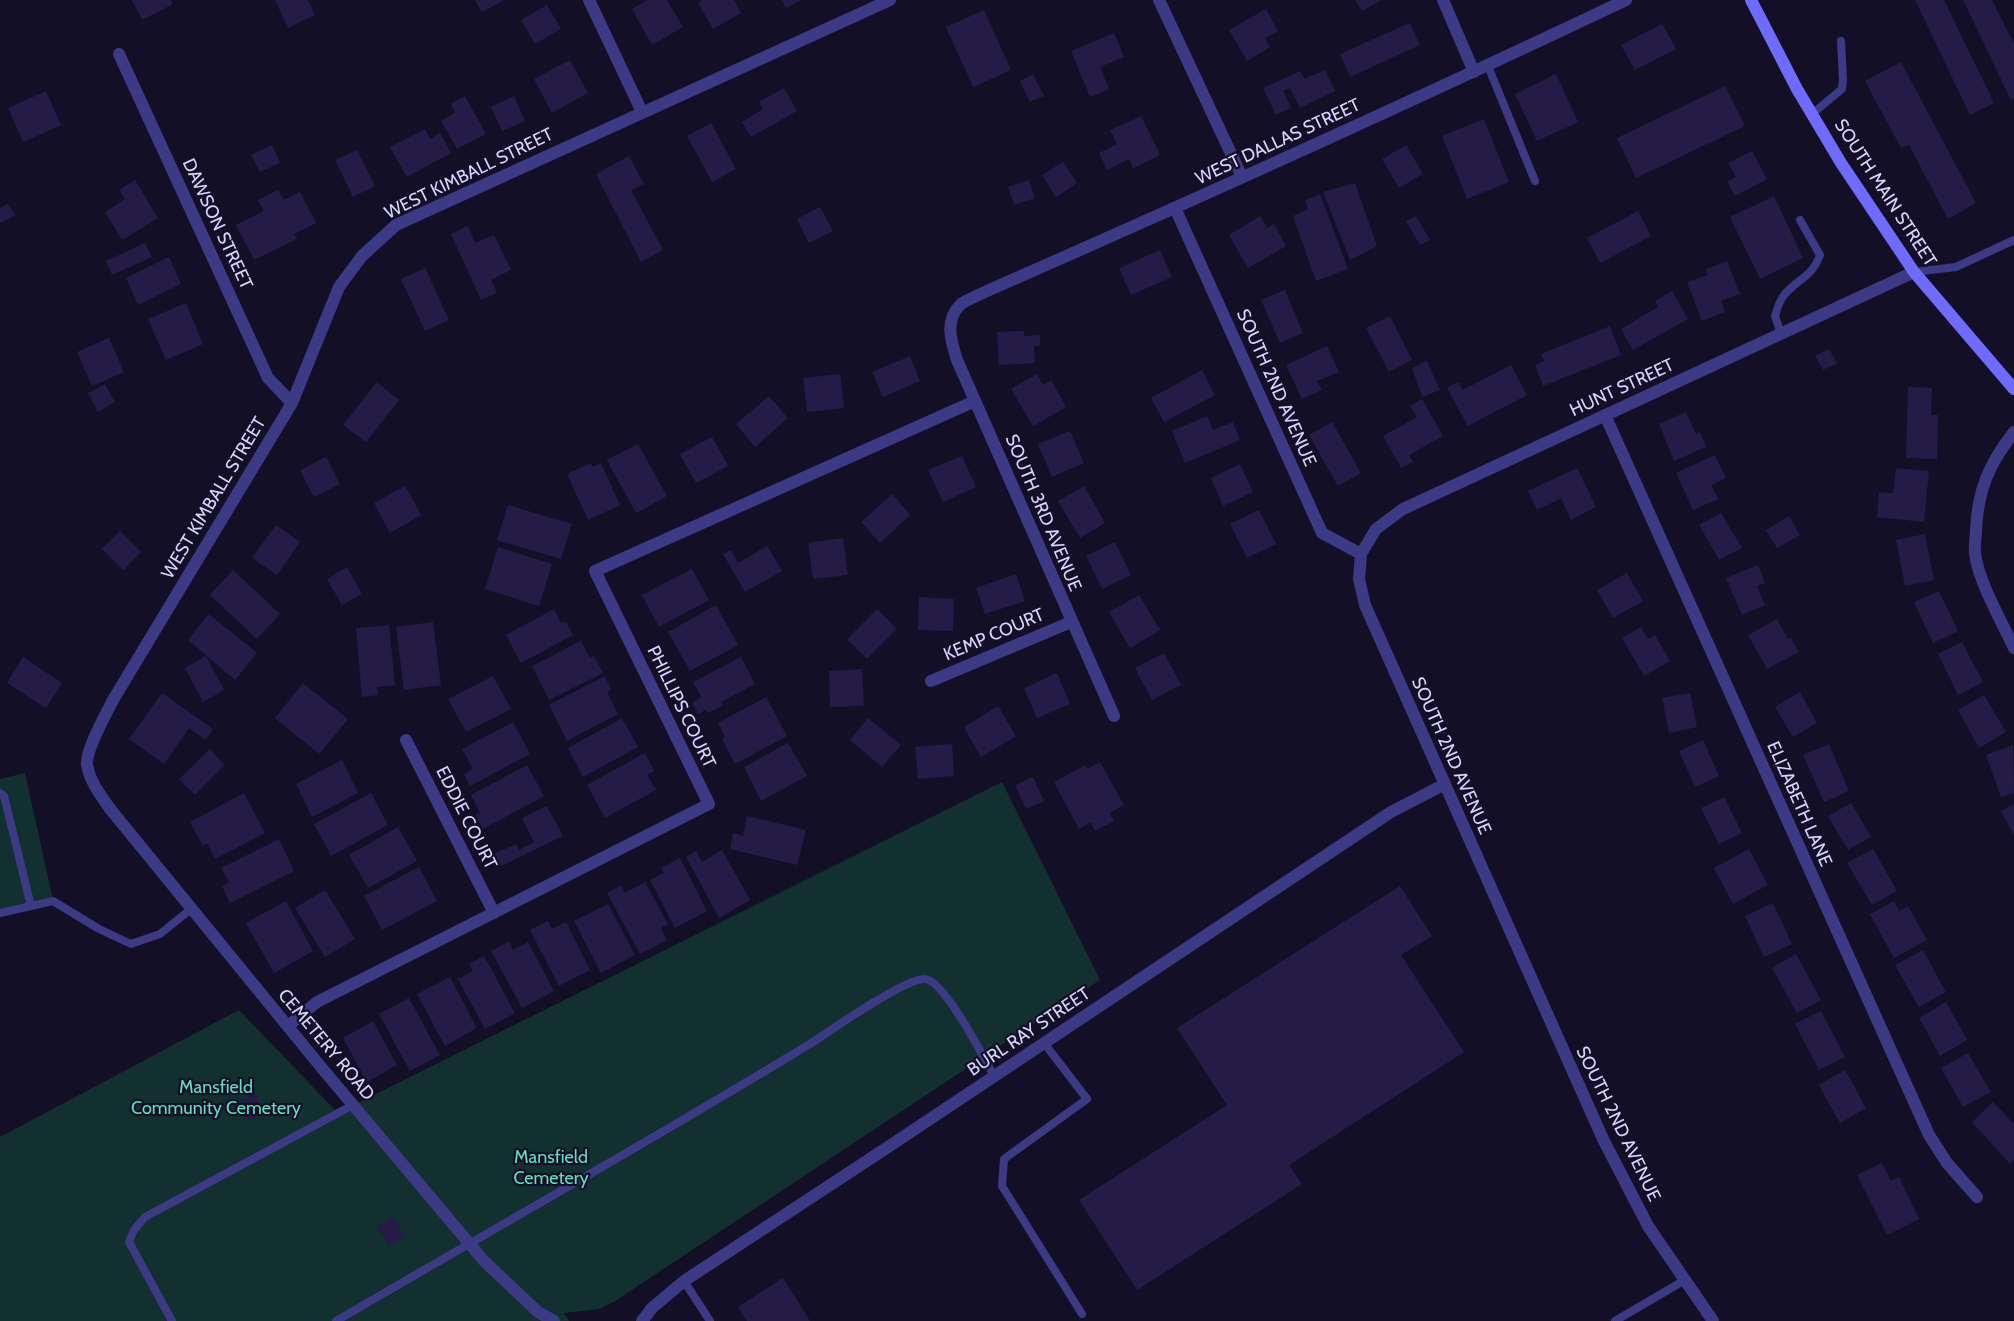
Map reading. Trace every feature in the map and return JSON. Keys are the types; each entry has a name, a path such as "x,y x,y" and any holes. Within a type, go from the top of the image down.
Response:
{"main road":[{"name":"SOUTH MAIN STREET","path":"1751,0 1841,164 1914,272 2014,389"}],"street":[{"path":"589,0 642,112"},
{"path":"1159,0 1242,177"},
{"path":"1443,0 1474,72"},
{"name":"WEST DALLAS STREET","path":"950,322 962,304 986,291 1175,208 1488,66 1626,0"},
{"name":"WEST KIMBALL STREET","path":"90,774 87,764 92,742 113,700 292,403 339,287 362,256 396,225 882,2"},
{"name":"DAWSON STREET","path":"119,54 268,378 292,403"},
{"name":"SOUTH 2ND AVENUE","path":"1175,208 1322,533 1361,554 1360,579 1365,605 1603,1139 1648,1226 1714,1321"},
{"name":"HUNT STREET","path":"1361,554 1376,529 1402,509 1914,272"},
{"name":"SOUTH 3RD AVENUE","path":"950,322 951,342 975,401 1114,716"},
{"name":"PHILLIPS COURT","path":"288,1026 317,1002 709,804 595,571 975,401"},
{"name":"ELIZABETH LANE","path":"1606,415 1928,1136 1947,1163 1977,1197"},
{"path":"2014,432 1998,453 1983,485 1977,508 1975,553 1985,588 2014,648"},
{"name":"KEMP COURT","path":"931,681 1071,622"},
{"name":"EDDIE COURT","path":"406,740 494,913"},
{"name":"CEMETERY ROAD","path":"90,774 94,784 111,810 191,909 470,1244 538,1312 554,1321"},
{"name":"BURL RAY STREET","path":"642,1321 652,1308 684,1281 1391,812 1445,784"}],"lane":[{"path":"1812,114 1842,89 1841,41"},
{"path":"1488,66 1535,181"},
{"path":"1781,334 1774,316 1783,295 1816,267 1820,255 1800,220"},
{"path":"1914,272 1956,266 2014,240"},
{"path":"0,793 4,796 31,906"},
{"path":"0,913 53,901 99,929 131,944 160,934 191,909"},
{"path":"336,1321 813,1042 892,992 910,984 925,979 934,983 949,999 994,1076"},
{"path":"1044,1043 1087,1099 1004,1158 1002,1186 1082,1314"},
{"path":"172,1321 130,1242 134,1230 146,1217 353,1105"},
{"path":"1615,1321 1685,1280"},
{"path":"684,1281 710,1321"}],"green space":[{"path":"25,773 53,900 0,911 0,779"},
{"name":"Mansfield Cemetery","path":"1002,782 1100,980 615,1301 599,1309 564,1313 569,1321 0,1321 0,1137 239,1010 338,1113"}],"building":[{"path":"132,0 171,0 173,4 142,20"},
{"path":"275,0 308,0 315,15 288,28"},
{"path":"475,0 504,0 482,12"},
{"path":"647,0 667,0 683,27 652,45 632,9"},
{"path":"703,0 734,0 741,13 713,29 698,3"},
{"path":"782,0 801,0 786,8"},
{"path":"1355,0 1381,0 1362,11"},
{"path":"1915,0 1944,0 1994,103 1970,115"},
{"path":"1963,0 1992,0 2014,44 2014,98 2011,100"},
{"path":"547,5 561,29 535,44 521,20"},
{"path":"1266,9 1278,31 1265,38 1270,47 1247,61 1229,30"},
{"path":"984,10 1011,70 973,87 946,27"},
{"path":"1410,23 1420,45 1350,77 1340,54"},
{"path":"1662,24 1676,49 1635,70 1621,45"},
{"path":"1114,33 1124,57 1100,67 1109,89 1090,97 1071,51"},
{"path":"570,60 588,93 552,113 534,79"},
{"path":"1901,62 1976,203 1948,219 1909,145 1901,148 1865,81"},
{"path":"1325,70 1335,91 1300,108 1290,88 1283,91 1291,108 1276,115 1263,88 1300,71 1304,79"},
{"path":"1033,74 1044,96 1030,102 1020,81"},
{"path":"1556,74 1578,122 1537,141 1515,94"},
{"path":"1725,86 1745,126 1636,178 1617,138"},
{"path":"784,88 797,111 751,137 742,122 763,109 759,102"},
{"path":"46,91 61,125 23,142 8,108"},
{"path":"465,96 486,134 457,149 441,121 455,113 451,104"},
{"path":"514,96 525,121 502,131 491,107"},
{"path":"1141,116 1160,155 1133,168 1129,159 1107,170 1099,153 1117,144 1110,130"},
{"path":"1484,119 1509,182 1467,199 1442,136"},
{"path":"711,123 736,169 712,182 687,136"},
{"path":"425,129 430,139 440,133 451,153 407,177 390,147"},
{"path":"272,145 280,163 260,172 251,155"},
{"path":"1406,145 1423,174 1399,188 1382,159"},
{"path":"357,150 375,186 353,197 335,160"},
{"path":"1752,151 1767,179 1735,196 1727,182 1736,177 1728,163"},
{"path":"629,156 644,184 631,190 663,250 641,262 596,174"},
{"path":"1063,162 1077,183 1056,197 1042,175"},
{"path":"135,180 158,218 122,240 105,212 125,199 119,190"},
{"path":"1029,180 1035,198 1014,205 1008,187"},
{"path":"1355,183 1377,246 1350,260 1323,192"},
{"path":"278,190 284,200 300,192 316,223 294,234 297,239 254,260 236,225 264,211 258,200"},
{"path":"1320,194 1348,269 1316,281 1293,216 1308,209 1305,200"},
{"path":"1774,196 1803,258 1760,279 1730,217"},
{"path":"8,204 15,215 0,223 0,208"},
{"path":"820,207 833,231 809,243 797,219"},
{"path":"1638,211 1651,236 1600,263 1587,238"},
{"path":"1260,216 1267,228 1274,224 1286,246 1248,268 1229,235"},
{"path":"1416,216 1430,240 1420,245 1406,221"},
{"path":"468,226 475,243 494,235 511,270 491,280 497,293 481,300 451,234"},
{"path":"145,243 152,257 112,275 106,261"},
{"path":"1160,250 1172,277 1131,295 1119,268"},
{"path":"169,257 181,284 138,305 126,278"},
{"path":"1727,261 1740,294 1721,301 1725,312 1702,321 1687,282 1708,275 1706,269"},
{"path":"425,268 449,320 425,331 401,279"},
{"path":"1285,290 1303,333 1280,343 1261,300"},
{"path":"1672,291 1688,319 1633,350 1621,329 1658,307 1655,301"},
{"path":"186,303 203,344 166,360 148,319"},
{"path":"1390,316 1412,360 1389,372 1366,328"},
{"path":"1610,326 1621,355 1543,386 1535,365 1544,361 1541,354"},
{"path":"1024,331 1024,336 1040,335 1040,346 1034,346 1035,363 999,365 997,332"},
{"path":"109,338 124,372 92,386 77,352"},
{"path":"1327,346 1339,372 1317,381 1322,390 1302,399 1286,365"},
{"path":"1829,349 1837,363 1823,370 1815,356"},
{"path":"910,356 920,381 883,397 872,372"},
{"path":"1427,361 1440,390 1422,397 1412,368"},
{"path":"1511,365 1527,395 1468,426 1447,388 1458,382 1463,390"},
{"path":"1202,370 1215,395 1164,422 1151,398"},
{"path":"840,374 844,408 807,412 803,378"},
{"path":"1037,374 1043,385 1051,380 1066,407 1033,426 1011,389"},
{"path":"377,382 399,400 366,442 343,425"},
{"path":"105,384 115,402 98,412 88,393"},
{"path":"1908,387 1932,388 1931,415 1938,415 1937,459 1906,458"},
{"path":"769,396 788,418 755,447 736,424"},
{"path":"1422,399 1443,436 1409,455 1413,462 1401,468 1383,436 1417,417 1410,406"},
{"path":"1686,412 1696,434 1700,432 1706,447 1674,461 1659,424"},
{"path":"1207,416 1213,430 1233,422 1240,440 1185,463 1172,431"},
{"path":"1332,422 1361,473 1338,486 1309,435"},
{"path":"1070,431 1084,463 1052,477 1038,444"},
{"path":"712,437 728,466 696,483 680,454"},
{"path":"638,444 667,496 636,513 607,460"},
{"path":"1715,455 1726,478 1711,485 1718,499 1693,510 1676,473"},
{"path":"962,456 976,487 943,502 928,470"},
{"path":"326,457 340,484 314,497 300,470"},
{"path":"591,463 593,467 601,463 620,505 588,520 567,474"},
{"path":"1240,464 1253,492 1223,506 1211,478"},
{"path":"1577,468 1596,507 1571,520 1561,498 1537,510 1528,491"},
{"path":"1896,468 1929,471 1924,522 1877,517 1879,492 1893,493"},
{"path":"405,486 421,515 390,533 374,503"},
{"path":"1084,486 1105,523 1080,538 1058,501"},
{"path":"892,494 910,515 880,543 861,522"},
{"path":"508,505 572,524 561,559 497,540"},
{"path":"1259,510 1276,544 1247,558 1230,524"},
{"path":"1721,513 1742,548 1719,560 1699,525"},
{"path":"1789,516 1800,535 1777,548 1766,530"},
{"path":"276,525 300,542 277,575 252,558"},
{"path":"120,531 141,552 123,570 102,549"},
{"path":"1925,534 1934,580 1905,586 1896,540"},
{"path":"843,538 848,575 813,579 808,543"},
{"path":"1115,542 1131,575 1102,589 1086,556"},
{"path":"767,546 782,571 745,592 723,554 731,550 738,563"},
{"path":"498,547 552,564 539,606 485,589"},
{"path":"1758,565 1765,583 1757,586 1765,605 1742,615 1726,578"},
{"path":"347,567 362,594 342,605 327,579"},
{"path":"692,569 709,600 659,627 642,595"},
{"path":"233,570 280,614 257,639 210,595"},
{"path":"1627,573 1643,601 1613,618 1597,590"},
{"path":"1016,574 1025,601 985,614 976,588"},
{"path":"1939,591 1958,631 1933,643 1914,602"},
{"path":"1139,595 1160,630 1130,648 1109,612"},
{"path":"919,597 954,599 953,631 918,630"},
{"path":"716,605 738,645 690,671 668,632"},
{"path":"554,609 561,623 566,622 573,635 521,663 506,635"},
{"path":"877,609 897,629 867,659 847,639"},
{"path":"209,614 257,653 235,680 188,640"},
{"path":"1777,619 1788,639 1791,638 1799,652 1767,669 1748,635"},
{"path":"433,622 441,685 404,690 396,627"},
{"path":"389,625 395,685 377,687 378,695 362,697 356,628"},
{"path":"1641,627 1648,639 1655,635 1670,661 1644,676 1622,638"},
{"path":"581,641 590,658 594,656 603,673 549,700 532,666"},
{"path":"1962,642 1983,682 1958,695 1938,654"},
{"path":"1164,653 1181,685 1152,700 1135,668"},
{"path":"206,656 224,690 203,702 185,668"},
{"path":"23,657 62,683 46,708 7,683"},
{"path":"741,657 755,684 721,702 723,705 708,713 706,710 698,714 692,703 701,697 693,682"},
{"path":"862,669 864,706 830,707 829,671"},
{"path":"1057,673 1070,704 1037,718 1024,688"},
{"path":"493,676 511,709 466,732 448,699"},
{"path":"605,676 611,690 607,692 618,714 567,741 549,705"},
{"path":"303,683 348,719 319,754 275,718"},
{"path":"1800,692 1817,723 1793,737 1775,707"},
{"path":"162,693 213,729 206,740 189,728 164,764 129,739"},
{"path":"1690,693 1697,727 1669,733 1662,698"},
{"path":"1984,695 2006,732 1979,748 1958,710"},
{"path":"766,697 787,736 735,764 722,739 725,737 718,723"},
{"path":"998,706 1016,736 981,757 964,727"},
{"path":"622,718 638,747 583,777 568,748"},
{"path":"868,718 901,745 882,767 850,740"},
{"path":"513,722 530,754 470,786 464,774 473,769 462,749"},
{"path":"1703,740 1719,776 1695,787 1679,751"},
{"path":"788,743 807,776 761,801 744,767"},
{"path":"952,744 954,776 918,779 915,747"},
{"path":"1829,744 1849,791 1824,802 1803,755"},
{"path":"2013,745 2014,793 2001,797 1986,755"},
{"path":"210,749 225,765 195,795 179,779"},
{"path":"645,753 654,771 647,775 656,790 605,818 587,785"},
{"path":"342,760 358,793 312,817 296,784"},
{"path":"1100,762 1124,805 1110,813 1114,821 1095,831 1091,822 1079,829 1054,782 1085,765 1087,769"},
{"path":"527,765 544,796 483,829 475,815 480,813 471,795"},
{"path":"1033,777 1044,801 1026,809 1015,785"},
{"path":"244,793 265,833 215,859 207,843 203,846 190,822"},
{"path":"371,793 388,825 331,856 314,824"},
{"path":"1724,797 1742,833 1719,844 1701,808"},
{"path":"1851,803 1871,837 1848,850 1828,816"},
{"path":"2014,804 2014,836 2001,811"},
{"path":"547,806 563,836 501,866 494,854 516,844 519,850 534,842 522,818"},
{"path":"747,816 806,830 797,865 730,849 733,833 743,836"},
{"path":"398,827 417,861 368,888 349,855"},
{"path":"279,839 294,871 230,903 222,886 229,882 221,868"},
{"path":"1749,849 1768,885 1733,904 1714,868"},
{"path":"1873,849 1897,891 1872,905 1847,863"},
{"path":"722,850 750,900 719,918 686,857 696,851 702,862"},
{"path":"680,858 707,911 675,928 650,880 664,873 661,868"},
{"path":"419,867 437,901 382,930 364,896"},
{"path":"645,882 668,924 661,928 667,940 640,954 607,893 621,885 625,893"},
{"path":"1400,886 1432,936 1401,955 1464,1052 1289,1165 1302,1184 1137,1290 1079,1200 1227,1105 1177,1028"},
{"path":"325,890 355,939 325,957 295,908"},
{"path":"286,901 313,951 274,973 246,923"},
{"path":"1894,901 1899,911 1908,906 1927,940 1894,958 1870,914"},
{"path":"1773,903 1792,944 1764,957 1745,916"},
{"path":"608,904 635,955 601,973 574,921"},
{"path":"548,921 552,929 566,922 590,970 559,986 530,930"},
{"path":"509,941 513,950 528,942 554,991 522,1008 491,951"},
{"path":"1923,950 1946,992 1919,1007 1895,965"},
{"path":"1796,954 1821,1000 1797,1013 1772,968"},
{"path":"484,956 515,1013 485,1029 458,979 473,971 469,964"},
{"path":"450,977 477,1028 445,1046 417,994"},
{"path":"409,998 440,1055 410,1071 379,1014"},
{"path":"1946,1002 1967,1040 1940,1056 1919,1018"},
{"path":"1821,1011 1845,1057 1819,1070 1795,1024"},
{"path":"373,1021 397,1065 367,1082 343,1038"},
{"path":"1968,1053 1991,1092 1963,1107 1941,1068"},
{"path":"1845,1070 1866,1108 1840,1123 1819,1085"},
{"path":"254,1093 265,1112 249,1121 238,1102"},
{"path":"1993,1102 2014,1124 2014,1160 2010,1164 1972,1122"},
{"path":"1882,1163 1891,1181 1899,1177 1919,1219 1887,1235 1857,1175"},
{"path":"393,1216 405,1237 388,1246 377,1226"},
{"path":"783,1278 810,1321 747,1321 738,1307"}],"park label":[{"name":"Mansfield Community Cemetery","path":"216,1098"}]}
